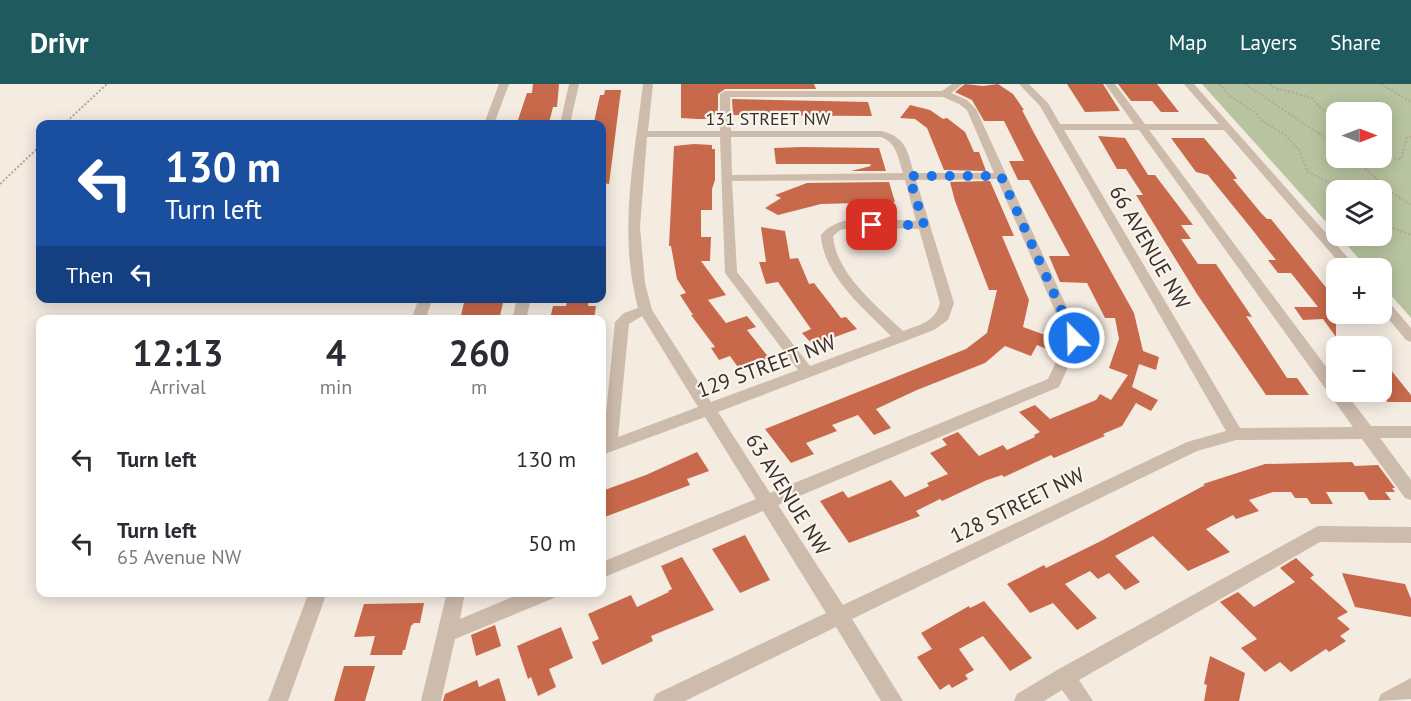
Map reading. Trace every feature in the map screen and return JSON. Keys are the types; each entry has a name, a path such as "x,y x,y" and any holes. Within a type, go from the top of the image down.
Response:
{"street":[{"path":"490,120 504,84"},
{"path":"566,120 574,84"},
{"name":"63 AVENUE NW","path":"648,84 632,238 636,276 645,310 893,701"},
{"path":"944,94 958,84"},
{"name":"66 AVENUE NW","path":"1024,84 1040,99 1057,127 1236,434"},
{"path":"1110,84 1411,493"},
{"path":"1189,84 1342,258"},
{"path":"606,568 1054,383 1074,338 971,109 963,102 944,94 724,94 731,273 808,373"},
{"path":"1057,127 1227,127"},
{"name":"131 STREET NW","path":"643,134 882,134 893,138 900,146 909,176"},
{"path":"901,338 835,266 826,248 826,236 830,230 852,225 924,225 909,176"},
{"path":"726,178 1001,176"},
{"name":"129 STREET NW","path":"606,447 929,327 943,316 947,303 924,225"},
{"path":"606,440 622,322 629,316 645,310"},
{"path":"1392,314 1411,336"},
{"name":"128 STREET NW","path":"663,701 1193,446 1236,434 1411,432"},
{"path":"1024,701 1064,676 1317,534 1411,535"},
{"path":"278,701 316,597"},
{"path":"431,701 455,597"},
{"path":"447,633 535,597"},
{"path":"1064,676 1083,701"},
{"path":"1388,701 1411,688"}],"path":[{"path":"68,120 107,84"},
{"path":"1219,84 1230,96 1256,113 1261,120 1285,135 1300,151 1307,171 1326,181"},
{"path":"1245,84 1326,138"},
{"path":"1270,84 1275,88 1311,98 1326,111"},
{"path":"1381,84 1411,102"},
{"path":"1392,158 1401,159 1407,137 1411,137"},
{"path":"0,184 36,150"},
{"path":"1364,168 1394,194 1411,205"},
{"path":"1392,228 1411,235"}],"green space":[{"path":"1202,84 1411,84 1411,318 1392,296 1392,258 1358,258 1348,246 1392,246 1392,180 1326,180 1326,222"}],"building":[{"path":"533,84 559,84 557,107 553,107 550,120 518,120 527,93 532,93"},
{"path":"681,84 814,84 816,89 725,89 718,94 718,115 713,115 713,119 697,119 681,118"},
{"path":"965,84 983,86 998,84 1013,94 1024,110 1022,110 1034,133 1134,313 1143,351 1159,357 1156,370 1139,364 1132,387 1158,400 1151,411 1136,403 1122,426 1103,434 1105,436 1054,458 1051,455 1004,477 1002,475 987,480 942,501 940,499 916,511 920,516 849,543 820,501 843,491 848,498 891,480 905,497 929,486 927,483 948,474 930,453 947,445 942,439 958,432 979,456 1003,445 1007,450 1035,437 1034,435 1040,432 1019,412 1035,405 1050,419 1096,400 1100,394 1111,400 1128,375 1109,368 1119,339 1115,318 1105,318 1087,283 1060,282 1049,256 1070,256 1029,180 1018,180 1009,161 1024,161 1004,121 984,121 972,100 955,92"},
{"path":"1067,84 1103,84 1120,111 1085,112"},
{"path":"1118,84 1157,84 1179,112 1161,112 1152,101 1131,101"},
{"path":"605,90 621,90 609,184 606,184 606,120 594,120 600,95 604,95"},
{"path":"732,99 868,102 872,116 733,115"},
{"path":"910,105 930,110 943,119 947,118 965,132 974,152 979,152 986,171 944,170 927,128 915,119 900,118"},
{"path":"1098,136 1125,138 1148,175 1155,175 1193,225 1181,225 1191,239 1181,239 1198,264 1216,264 1252,317 1246,316 1287,378 1297,378 1309,395 1266,395 1197,294 1136,195 1143,195 1126,169 1117,169"},
{"path":"1171,138 1204,138 1237,179 1233,179 1261,213 1267,219 1271,219 1326,288 1326,323 1323,319 1303,320 1294,307 1318,307 1291,273 1278,273 1268,260 1276,260 1208,175 1196,172"},
{"path":"712,145 712,149 715,149 712,210 701,210 701,237 711,237 710,261 701,261 726,295 708,300 726,323 747,316 756,327 747,330 770,359 740,370 730,356 719,360 711,348 715,347 691,315 693,315 680,295 686,293 677,279 671,246 669,246 674,146"},
{"path":"774,148 879,148 886,171 851,171 871,166 870,164 776,164"},
{"path":"990,181 1014,236 1002,236 1029,300 1023,327 1056,339 1051,351 1037,345 1031,356 1005,346 985,363 876,409 891,428 874,435 858,415 832,425 837,431 806,443 814,454 791,463 765,429 966,349 987,333 997,290 989,290 950,182"},
{"path":"889,182 895,202 821,204 778,215 765,208 781,198 775,195 807,183"},
{"path":"761,227 785,231 790,259 798,258 809,284 814,283 841,318 846,317 857,329 813,345 802,333 811,329 778,282 766,284 759,262 766,262"},
{"path":"464,303 503,303 500,315 461,315"},
{"path":"567,303 588,303 588,306 596,306 595,315 551,315 553,306 566,306"},
{"path":"1327,324 1336,324 1335,336"},
{"path":"1392,371 1411,395 1411,402 1392,402"},
{"path":"697,452 709,471 687,479 690,485 606,516 606,490 646,475"},
{"path":"1352,462 1355,466 1378,465 1395,488 1392,488 1395,492 1385,492 1391,500 1369,500 1364,492 1326,492 1333,504 1311,504 1307,498 1295,498 1291,492 1273,492 1249,500 1259,511 1236,519 1233,515 1206,529 1230,552 1188,571 1153,536 1115,556 1140,582 1125,590 1109,573 1098,579 1090,571 1065,584 1097,618 1077,630 1053,603 1030,613 1007,584 1044,565 1046,568 1101,541 1205,485 1203,484 1265,464"},
{"path":"745,535 770,580 740,593 712,549"},
{"path":"682,557 714,610 651,636 653,641 602,665 592,642 599,639 588,614 631,595 637,607 669,592 672,589 661,566"},
{"path":"1296,558 1314,575 1310,578 1348,612 1337,618 1350,629 1340,636 1346,641 1329,652 1326,649 1291,672 1280,662 1265,672 1241,648 1257,639 1220,602 1238,592 1254,607 1295,582 1280,568"},
{"path":"1342,573 1405,584 1411,599 1411,617 1355,607"},
{"path":"984,601 1032,658 1010,671 983,636 959,649 974,670 965,675 968,679 952,688 949,684 940,690 917,657 932,649 921,633 969,606 970,608"},
{"path":"424,603 420,623 414,623 411,626 402,655 370,655 375,636 354,637 364,604"},
{"path":"495,625 501,646 476,656 471,635"},
{"path":"561,627 573,658 549,669 556,687 538,696 531,677 528,679 517,646"},
{"path":"1210,656 1245,673 1239,701 1204,701 1207,685 1204,684"},
{"path":"344,666 375,666 365,701 334,701"},
{"path":"499,678 506,701 443,701 445,694 477,680 479,687"}],"route":[{"path":"872,225 924,225 909,176 1001,176 1074,338"}]}
